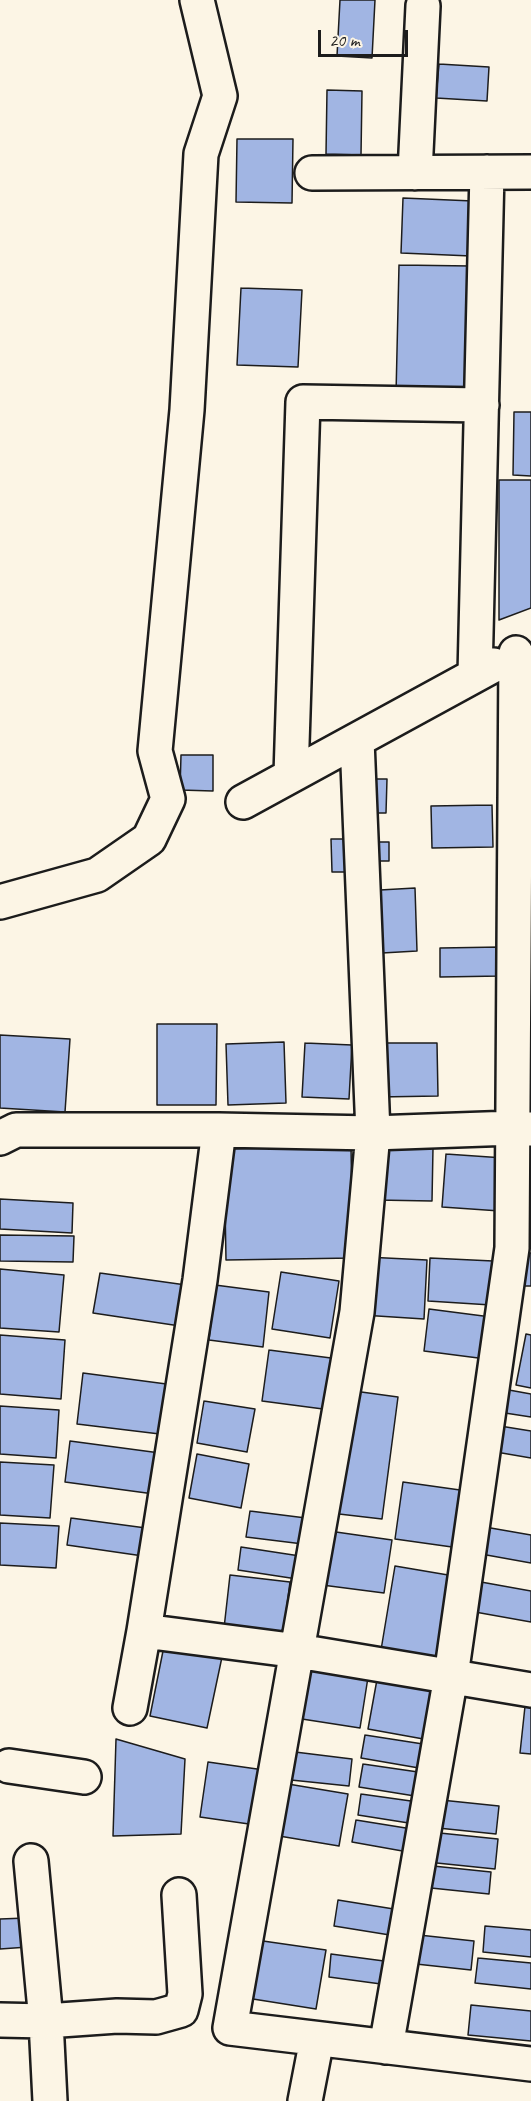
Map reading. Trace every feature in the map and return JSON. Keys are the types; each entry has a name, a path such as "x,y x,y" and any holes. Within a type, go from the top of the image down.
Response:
{"street":[{"path":"0,902 97,875 149,839 168,799 155,751 187,410 201,154 220,96 197,0"},
{"path":"415,173 423,6"},
{"path":"475,675 487,172"},
{"path":"312,173 531,172"},
{"path":"291,775 303,402 482,405"},
{"path":"243,802 524,649 522,1128 512,1248 451,1676 386,2047"},
{"path":"357,740 373,1133 357,1312 230,2028 531,2064"},
{"path":"0,1138 16,1130 373,1133 522,1128"},
{"path":"130,1708 200,1280 219,1130"},
{"path":"144,1631 298,1651 531,1690"},
{"path":"3,1757 84,1777"},
{"path":"31,1861 46,2021 50,2101"},
{"path":"0,2020 46,2021 117,2016 156,2017 181,2010 185,1994 179,1895"},
{"path":"305,2101 317,2039"}],"building":[{"path":"340,0 375,0 372,58 337,56"},
{"path":"439,64 489,67 487,101 436,98"},
{"path":"327,90 362,91 361,155 326,154"},
{"path":"237,139 293,139 292,203 236,202"},
{"path":"403,198 473,201 471,256 401,253"},
{"path":"399,265 471,266 469,396 396,394"},
{"path":"241,288 302,290 298,367 237,365"},
{"path":"514,412 531,412 531,476 513,475"},
{"path":"499,480 531,480 531,608 499,620"},
{"path":"181,755 213,755 213,791 180,790"},
{"path":"372,779 387,779 386,813 372,813"},
{"path":"492,805 493,847 432,848 431,806"},
{"path":"331,839 347,839 347,872 332,872"},
{"path":"374,842 389,842 389,861 374,861"},
{"path":"415,888 417,951 382,953 380,890"},
{"path":"501,947 501,976 440,977 440,948"},
{"path":"157,1024 217,1024 216,1105 157,1105"},
{"path":"0,1035 70,1039 65,1112 0,1108"},
{"path":"284,1042 286,1103 228,1105 226,1044"},
{"path":"305,1043 352,1045 349,1099 302,1097"},
{"path":"378,1043 437,1043 438,1096 378,1097"},
{"path":"377,1146 433,1148 432,1201 376,1200"},
{"path":"351,1147 353,1258 226,1260 224,1149"},
{"path":"446,1154 504,1158 500,1211 442,1207"},
{"path":"0,1199 73,1203 72,1233 0,1229"},
{"path":"523,1201 531,1201 531,1230 522,1230"},
{"path":"0,1235 74,1236 73,1262 0,1261"},
{"path":"518,1253 531,1253 531,1286 516,1286"},
{"path":"366,1257 427,1260 424,1319 362,1315"},
{"path":"430,1258 493,1261 491,1305 428,1301"},
{"path":"0,1269 64,1275 59,1332 0,1328"},
{"path":"281,1272 339,1281 330,1338 272,1329"},
{"path":"100,1273 186,1285 180,1326 93,1313"},
{"path":"215,1285 269,1292 263,1347 209,1340"},
{"path":"429,1309 491,1317 486,1359 424,1351"},
{"path":"526,1334 531,1335 531,1388 516,1385"},
{"path":"0,1335 65,1340 61,1399 0,1394"},
{"path":"269,1350 331,1358 323,1409 262,1401"},
{"path":"83,1373 174,1385 168,1435 77,1424"},
{"path":"509,1390 531,1394 531,1417 505,1413"},
{"path":"354,1391 398,1397 382,1519 339,1514"},
{"path":"204,1401 255,1409 247,1452 197,1443"},
{"path":"0,1406 59,1410 56,1458 0,1454"},
{"path":"500,1426 531,1431 531,1458 496,1452"},
{"path":"70,1441 160,1453 154,1494 65,1482"},
{"path":"197,1454 249,1464 241,1508 189,1498"},
{"path":"0,1462 54,1465 50,1518 0,1515"},
{"path":"403,1482 460,1490 452,1547 395,1539"},
{"path":"250,1511 306,1518 303,1544 246,1537"},
{"path":"71,1518 146,1528 143,1556 67,1545"},
{"path":"0,1523 59,1526 56,1568 0,1565"},
{"path":"485,1527 531,1535 531,1563 481,1554"},
{"path":"329,1531 392,1540 384,1593 322,1585"},
{"path":"241,1547 300,1556 297,1579 238,1570"},
{"path":"395,1566 454,1576 440,1659 381,1650"},
{"path":"230,1575 290,1582 282,1643 223,1637"},
{"path":"481,1582 531,1591 531,1622 475,1612"},
{"path":"164,1646 222,1657 207,1728 150,1716"},
{"path":"310,1663 369,1671 360,1728 302,1719"},
{"path":"378,1674 438,1684 429,1740 368,1729"},
{"path":"526,1697 531,1698 531,1754 520,1753"},
{"path":"365,1735 423,1744 419,1768 361,1758"},
{"path":"116,1739 185,1759 181,1834 113,1836"},
{"path":"295,1752 352,1759 349,1786 291,1780"},
{"path":"208,1762 264,1770 256,1825 200,1817"},
{"path":"363,1764 425,1773 421,1797 359,1787"},
{"path":"288,1784 348,1794 339,1846 279,1836"},
{"path":"361,1794 418,1802 415,1824 358,1815"},
{"path":"441,1800 499,1806 496,1834 438,1828"},
{"path":"356,1820 412,1829 408,1852 352,1842"},
{"path":"430,1832 498,1839 495,1869 427,1862"},
{"path":"433,1866 491,1872 489,1894 431,1888"},
{"path":"338,1900 400,1910 396,1936 334,1926"},
{"path":"26,1918 28,1947 0,1949 0,1919"},
{"path":"485,1926 531,1930 531,1957 483,1952"},
{"path":"419,1935 474,1941 471,1970 416,1964"},
{"path":"263,1941 326,1950 316,2009 253,1999"},
{"path":"331,1954 384,1961 381,1984 329,1977"},
{"path":"478,1958 531,1963 531,1989 475,1983"},
{"path":"471,2005 531,2011 531,2041 468,2035"}]}
